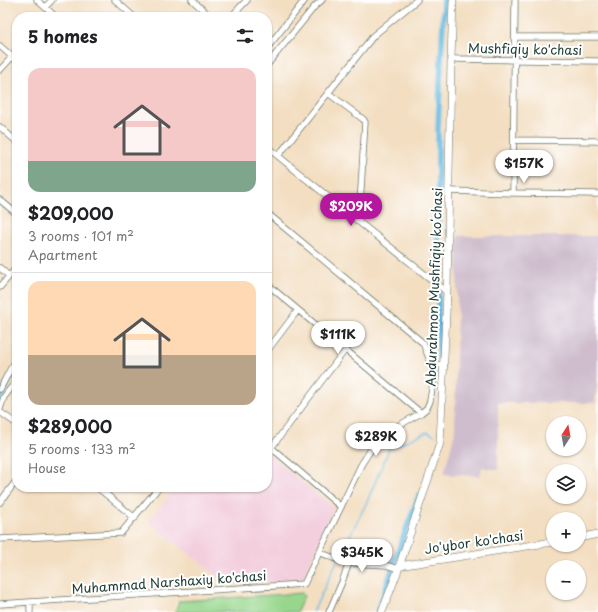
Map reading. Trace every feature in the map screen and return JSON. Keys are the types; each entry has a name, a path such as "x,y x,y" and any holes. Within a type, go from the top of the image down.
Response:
{"street":[{"path":"37,0 50,12"},
{"path":"45,7 52,0"},
{"path":"115,0 128,12"},
{"path":"192,0 205,12"},
{"path":"236,12 247,0"},
{"path":"272,42 305,0"},
{"path":"272,59 315,6 322,0"},
{"path":"278,156 374,36 417,0"},
{"name":"Abdurahmon Mushfiqiy koʻchasi","path":"382,612 440,443 450,190 453,0"},
{"path":"513,193 515,0"},
{"path":"515,37 598,37"},
{"path":"0,46 12,57 0,70"},
{"name":"Mushfiqiy ko'chasi","path":"451,59 598,61"},
{"path":"328,93 365,122 359,222"},
{"path":"0,127 12,138"},
{"path":"514,140 598,141"},
{"path":"272,151 447,292"},
{"path":"450,190 513,193 598,194"},
{"path":"0,200 12,210"},
{"path":"272,217 423,343 431,363 434,374 432,392 427,408 421,413 387,432 373,446 361,465 319,552 341,562 386,565 397,568"},
{"path":"0,268 9,276"},
{"path":"0,287 12,273"},
{"path":"272,288 421,413"},
{"path":"272,344 298,310"},
{"path":"272,442 345,350"},
{"path":"431,363 444,365"},
{"path":"0,389 12,367"},
{"path":"12,385 2,395 0,410 12,420"},
{"path":"272,449 341,507"},
{"path":"0,502 12,486"},
{"path":"103,492 135,518"},
{"path":"0,539 121,533 155,492"},
{"path":"586,537 598,534"},
{"name":"Jo'ybor ko'chasi","path":"397,568 405,565 546,543"},
{"name":"Muhammad Narshaxiy ko'chasi","path":"0,604 304,584 319,552"},
{"path":"329,612 349,563"},
{"path":"30,602 30,612"}],"shaded area":[{"path":"458,236 598,236 598,376 595,403 498,403 498,470 482,467 480,476 444,474 455,431"},
{"path":"272,456 334,508 302,582 223,581 149,522 171,492 272,492"}],"green space":[{"path":"302,593 304,596 297,612 175,612 179,601"}],"waterway":[{"path":"438,273 438,128 444,0"},
{"path":"438,292 439,358"},
{"path":"440,370 440,382"},
{"path":"0,398 12,376"},
{"path":"339,557 367,502 389,449 427,432 434,435"},
{"path":"378,612 396,557 419,495"},
{"path":"313,612 337,561"}]}
